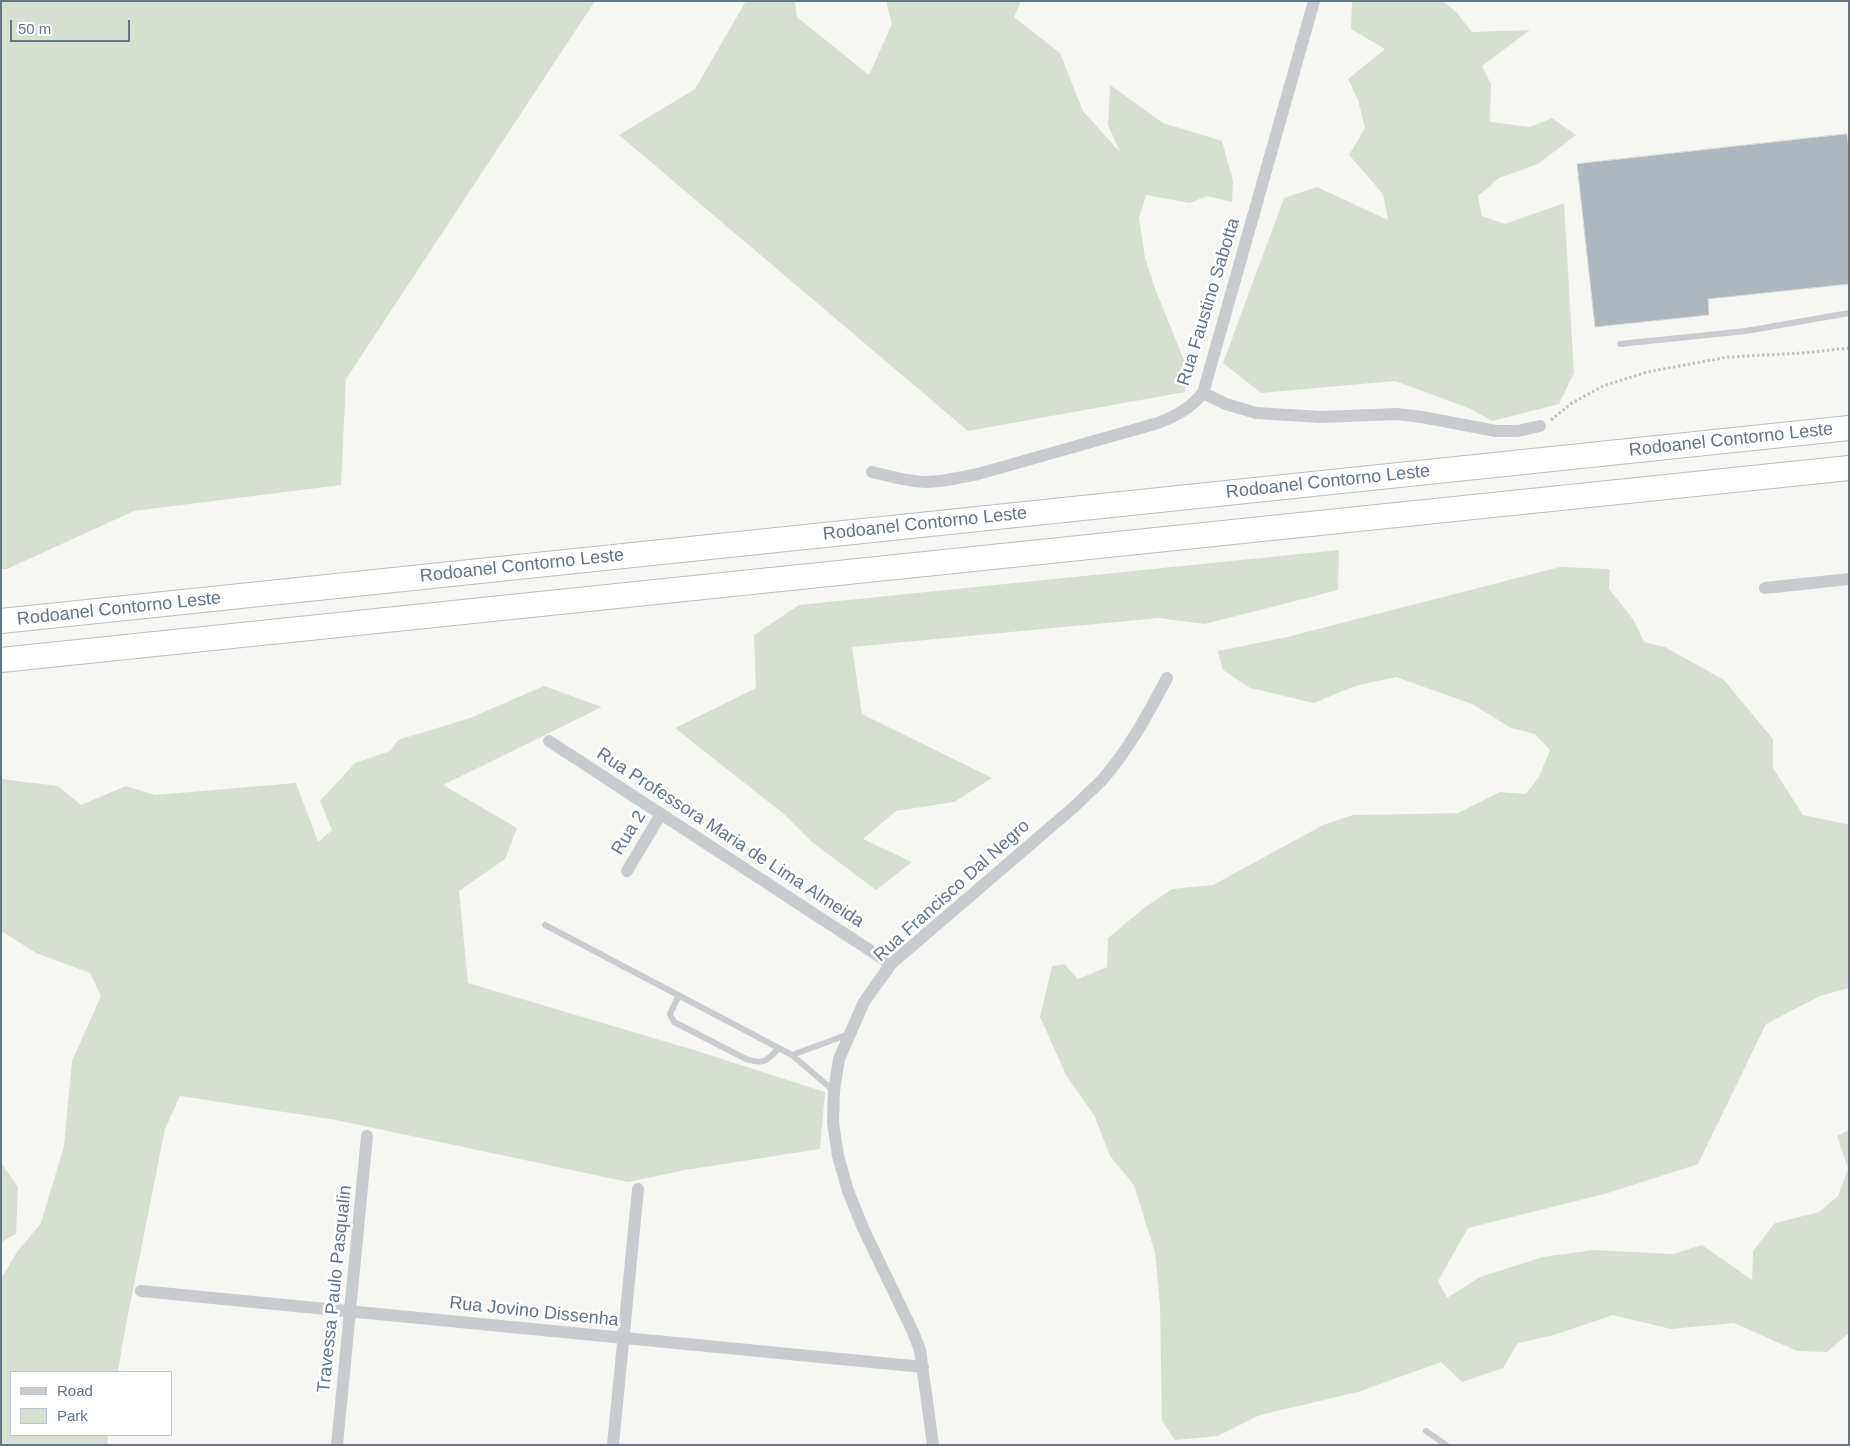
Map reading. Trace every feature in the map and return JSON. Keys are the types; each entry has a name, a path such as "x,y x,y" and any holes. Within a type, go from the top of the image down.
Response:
{"highway":[{"name":"Rodoanel Contorno Leste","path":"1,621 1849,428"},
{"path":"1,660 1849,468"}],"street":[{"name":"Rua Faustino Sabotta","path":"872,472 927,482 978,474 1158,423 1176,416 1191,407 1203,393 1314,1"},
{"path":"1203,393 1226,404 1256,413 1320,417 1396,414 1496,431 1518,431 1540,426"},
{"path":"1765,588 1849,579"},
{"name":"Rua Francisco Dal Negro","path":"933,1445 924,1367 920,1350 848,1191 838,1156 833,1123 834,1091 839,1059 864,1002 891,964 1074,807 1102,780 1125,751 1167,678"},
{"name":"Rua Professora Maria de Lima Almeida","path":"549,741 891,964"},
{"name":"Rua 2","path":"626,871 661,814"},
{"name":"Travessa Paulo Pasqualin","path":"337,1445 367,1136"},
{"path":"613,1445 638,1189"},
{"name":"Rua Jovino Dissenha","path":"141,1291 924,1367"}],"lane":[{"path":"1620,344 1746,331 1849,313"},
{"path":"545,925 792,1055 834,1091"},
{"path":"679,995 670,1014 674,1022 746,1059 758,1063 768,1060 779,1048"},
{"path":"792,1055 850,1034"},
{"path":"1426,1430 1446,1445"}],"path":[{"path":"1540,426 1554,418 1572,402 1603,386 1647,372 1728,357 1849,348"}],"green space":[{"path":"1,1 595,1 346,379 341,485 134,511 7,569 1,569"},
{"path":"746,1 795,1 797,17 869,75 892,24 886,1 1021,1 1014,17 1060,53 1083,111 1120,152 1108,125 1110,85 1163,123 1222,141 1233,181 1232,202 1207,196 1190,203 1146,195 1139,218 1145,258 1156,291 1186,365 1185,392 968,431 619,135 695,89"},
{"path":"1352,1 1443,1 1456,12 1472,32 1530,30 1482,66 1491,84 1490,122 1530,127 1552,118 1576,135 1538,164 1499,178 1478,196 1482,216 1505,224 1564,203 1574,373 1559,404 1492,421 1471,409 1395,381 1261,393 1223,363 1284,198 1317,187 1388,220 1383,194 1349,155 1365,128 1358,100 1348,79 1385,49 1351,29"},
{"path":"1339,550 1338,590 1205,624 1159,618 852,647 862,714 992,778 954,802 896,811 863,839 912,862 876,890 812,842 785,815 675,728 756,688 754,635 799,605"},
{"path":"1560,567 1610,569 1609,589 1633,619 1644,642 1665,647 1724,680 1773,739 1773,768 1803,815 1849,823 1849,988 1820,996 1766,1024 1698,1164 1608,1193 1468,1228 1438,1281 1447,1298 1480,1277 1543,1257 1593,1250 1673,1254 1702,1245 1752,1280 1753,1251 1775,1223 1819,1212 1838,1196 1848,1169 1837,1136 1849,1130 1849,1333 1827,1352 1797,1351 1734,1323 1671,1329 1613,1315 1554,1335 1518,1343 1503,1368 1462,1382 1441,1362 1358,1392 1260,1415 1218,1436 1175,1440 1162,1421 1160,1305 1155,1253 1134,1185 1110,1156 1094,1115 1067,1077 1040,1017 1052,966 1064,964 1078,979 1107,967 1108,938 1144,908 1172,889 1213,885 1323,825 1353,815 1458,813 1500,792 1526,794 1539,777 1550,750 1535,734 1511,728 1472,704 1396,677 1355,686 1314,703 1250,688 1223,670 1218,651 1287,637"},
{"path":"544,686 602,707 443,785 517,828 505,859 459,891 468,983 694,1050 825,1092 820,1149 685,1170 628,1182 336,1120 180,1096 165,1129 118,1371 10,1371 10,1436 108,1436 107,1445 1,1445 1,1279 17,1252 41,1223 64,1146 72,1061 101,996 90,973 36,953 3,932 1,933 1,779 58,786 81,805 126,786 155,795 296,783 318,842 332,830 320,801 355,763 390,751 398,740 470,718"},
{"path":"1,1163 18,1187 16,1234 3,1241 1,1245"}],"building":[{"path":"1847,134 1849,151 1849,284 1708,299 1709,315 1595,327 1577,164"}]}
